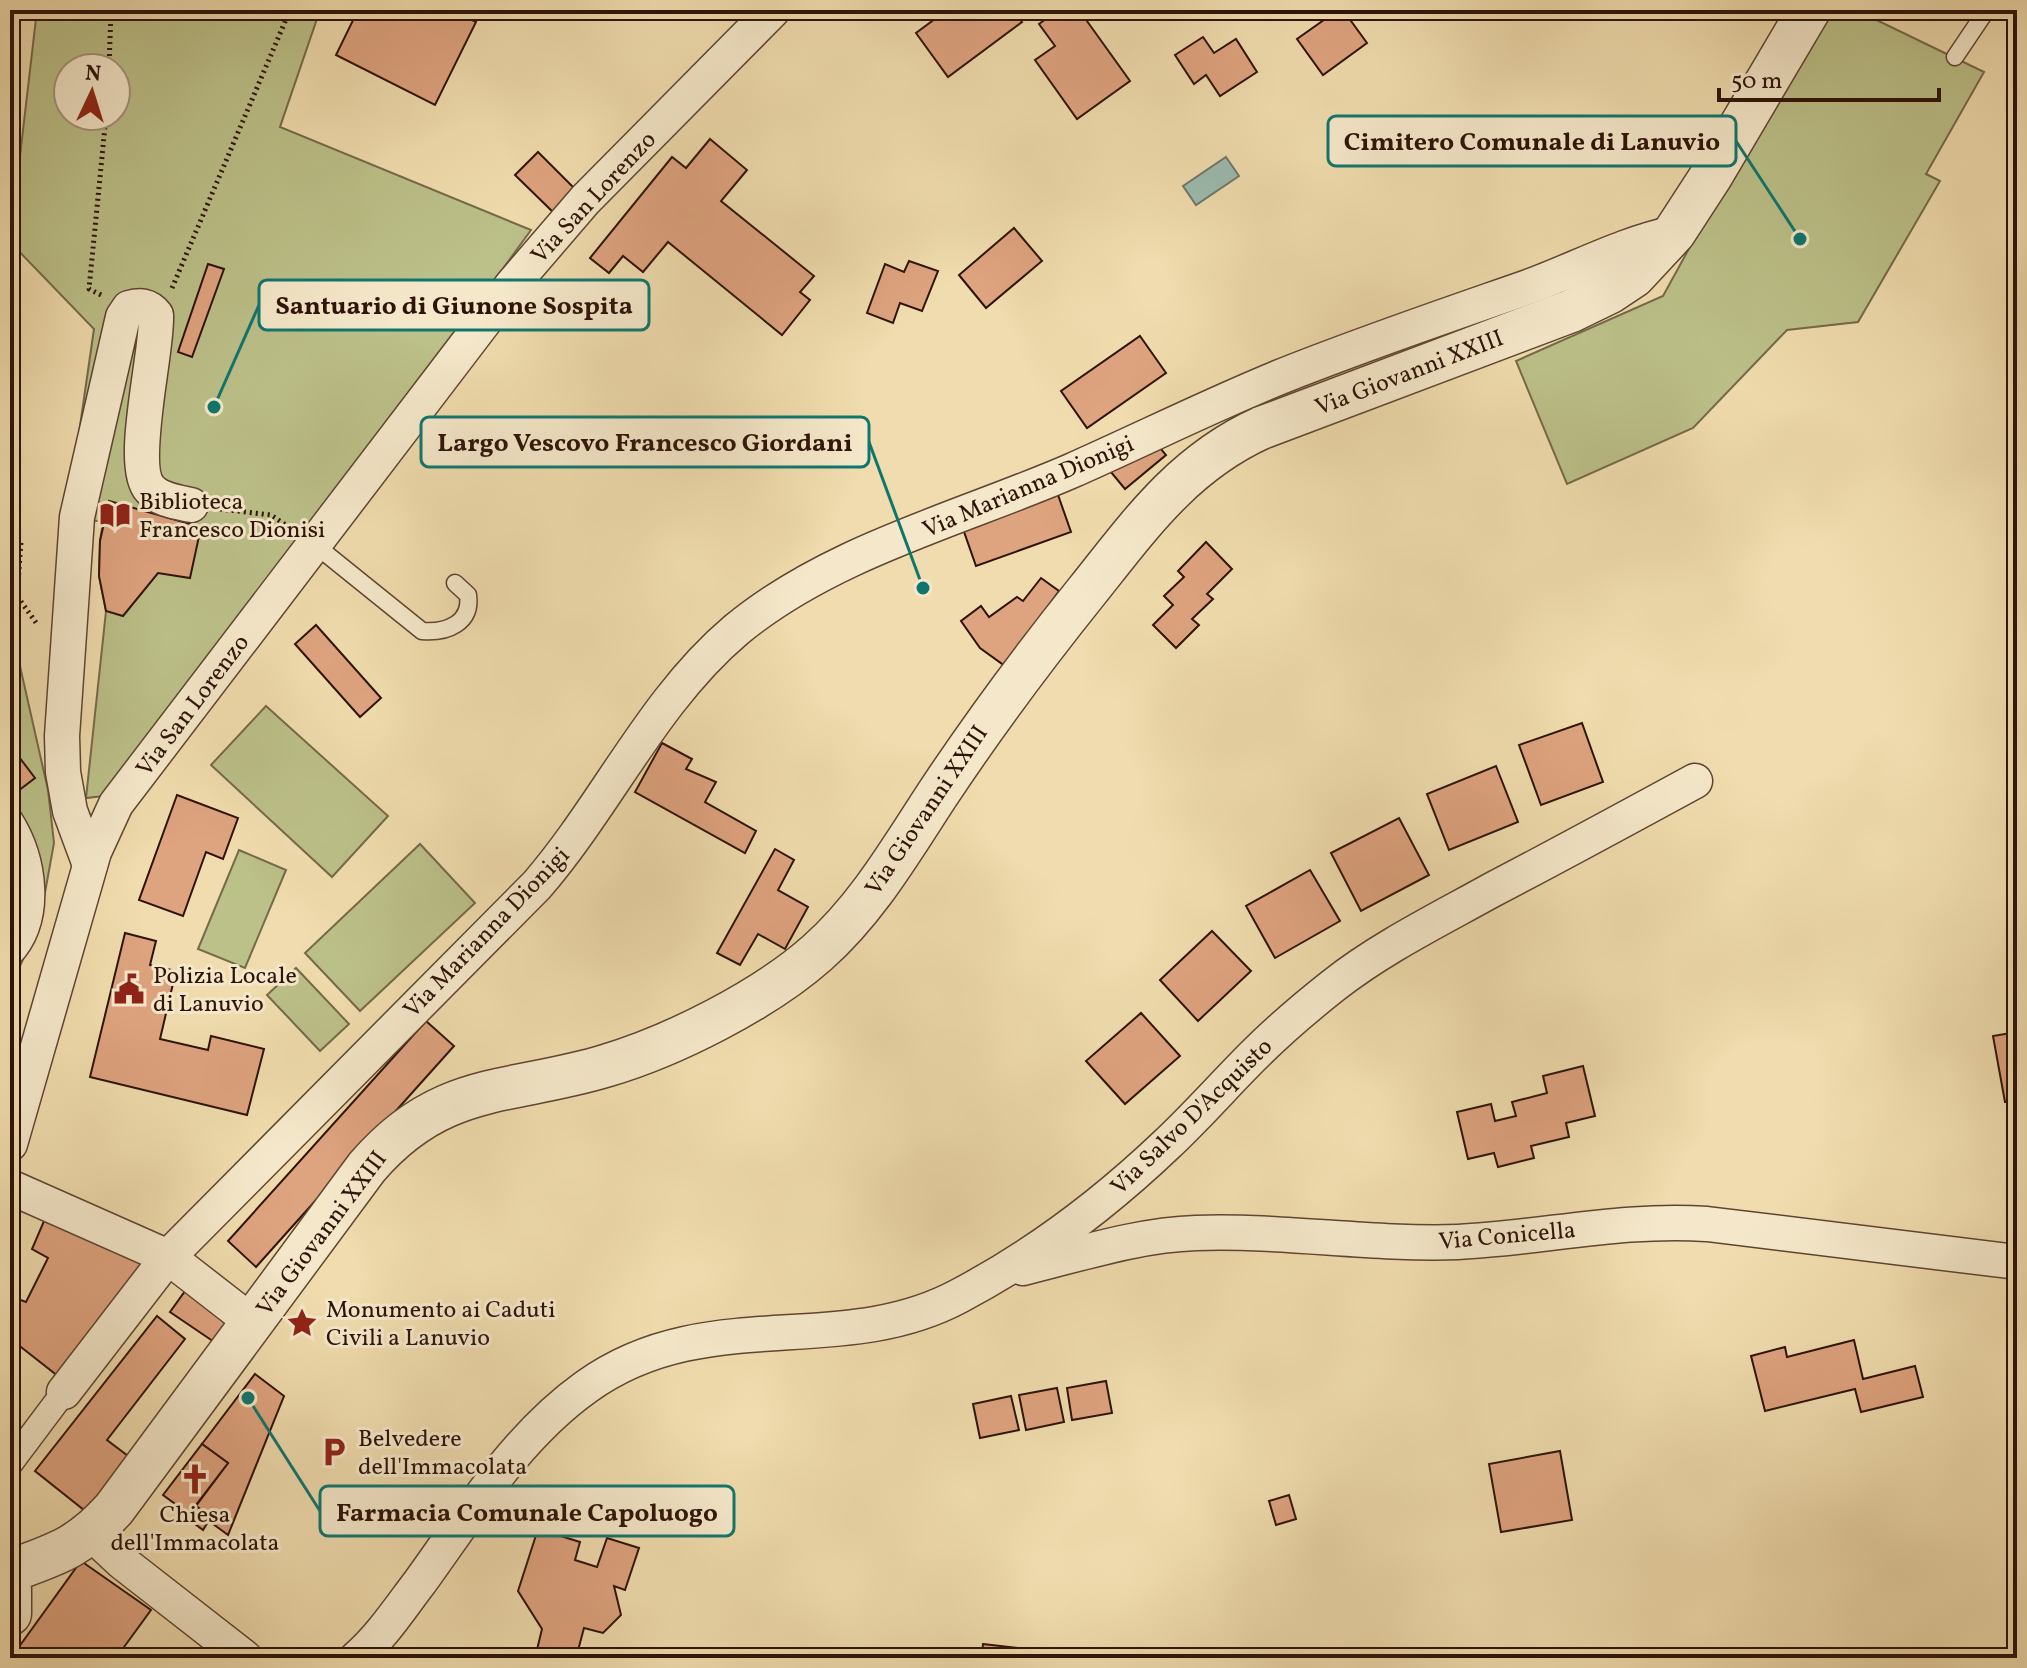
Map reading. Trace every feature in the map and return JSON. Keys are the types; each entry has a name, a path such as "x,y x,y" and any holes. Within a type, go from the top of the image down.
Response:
{"street":[{"name":"Via San Lorenzo","path":"10,1144 90,865 108,816 512,285 558,230 773,10"},
{"name":"Via Giovanni XXIII","path":"10,1571 59,1553 92,1534 129,1492 367,1167 392,1140 416,1121 469,1096 601,1067 655,1048 744,1003 816,955 848,922 885,874 968,747 1049,638 1138,527 1204,460 1231,442 1261,428 1597,300 1634,276 1674,233 1809,10"},
{"name":"Via Marianna Dionigi","path":"64,1392 168,1257 531,892 574,840 682,685 735,631 785,595 874,551 1071,471 1280,377 1558,276 1643,241 1674,233"},
{"path":"90,865 73,822 63,772 62,736 77,517 123,317 142,317 144,421 141,461 144,478 150,489 163,498 191,505"},
{"name":"Via Salvo D'Acquisto","path":"357,1658 387,1626 521,1445 561,1406 598,1378 647,1353 688,1341 898,1320 941,1305 999,1274 1044,1245 1129,1180 1264,1045 1347,976 1455,910 1695,781"},
{"path":"10,819 21,837 20,865 32,879 29,923 22,942 10,955"},
{"path":"10,1187 168,1257 253,1323"},
{"name":"Via Conicella","path":"999,1274 1117,1244 1183,1234 1232,1233 1379,1242 1449,1242 1656,1222 1707,1224 2017,1262"},
{"path":"10,1464 64,1392"},
{"path":"92,1534 122,1562 245,1658"},
{"path":"10,1589 10,1614"}],"lane":[{"path":"1955,57 1984,14 1981,10"},
{"path":"314,544 422,631 437,632 453,627 463,619 470,607 468,595 455,583"}],"path":[{"path":"110,52 111,10"},
{"path":"104,132 89,289 142,317 290,10"},
{"path":"191,505 271,515 314,544"},
{"path":"10,540 21,542 17,596"}],"green space":[{"path":"37,10 320,10 280,127 531,230 302,545 104,796 86,798 106,611 99,576 103,522 67,516 94,329 10,242"},
{"path":"1820,10 1856,10 1984,72 1926,174 1940,181 1858,322 1787,330 1693,428 1567,484 1516,361 1663,296"},
{"path":"10,622 48,790 54,843 40,920 17,973 10,978"},
{"path":"266,706 388,816 332,877 211,765"},
{"path":"420,844 475,903 360,1011 305,953"},
{"path":"239,850 286,870 245,968 198,949"},
{"path":"296,968 349,1024 320,1051 267,995"}],"shaded area":[{"path":"1226,157 1239,176 1196,205 1183,186"}],"building":[{"path":"358,10 453,10 476,22 435,105 336,55"},
{"path":"947,10 1013,10 1022,22 948,77 916,33"},
{"path":"1052,10 1079,10 1130,81 1077,119 1035,60 1055,46 1039,24 1054,13"},
{"path":"1338,10 1343,10 1367,43 1323,75 1297,39"},
{"path":"1203,37 1214,53 1236,39 1257,72 1220,96 1206,75 1194,84 1175,55"},
{"path":"710,139 747,170 721,201 814,276 800,292 810,300 782,335 668,242 643,272 623,256 609,273 590,258 672,157 686,168"},
{"path":"538,152 578,192 556,215 515,175"},
{"path":"1014,228 1042,261 986,308 959,275"},
{"path":"909,261 938,271 922,311 900,303 893,323 867,313 885,264 904,272"},
{"path":"208,264 224,269 192,357 178,352"},
{"path":"1140,336 1166,373 1087,428 1061,391"},
{"path":"1151,437 1166,455 1125,489 1110,471"},
{"path":"1057,492 1071,532 976,566 962,526"},
{"path":"109,501 201,527 190,578 158,573 123,616 106,611 99,576 100,541"},
{"path":"1206,542 1232,569 1207,594 1213,599 1192,619 1199,625 1176,648 1153,625 1173,605 1164,596 1184,577 1178,571"},
{"path":"1041,578 1059,591 1005,666 980,648 961,621 981,606 989,617 1017,597 1023,601"},
{"path":"316,625 381,698 360,717 295,644"},
{"path":"1582,723 1603,782 1541,805 1519,745"},
{"path":"662,743 692,759 686,769 716,782 705,802 756,831 745,853 635,792"},
{"path":"16,753 35,778 14,794 10,788 10,757"},
{"path":"1496,766 1518,822 1449,850 1427,794"},
{"path":"177,795 238,818 223,859 206,852 183,916 139,900"},
{"path":"1399,818 1429,875 1361,911 1331,853"},
{"path":"775,849 794,860 778,890 808,907 785,949 758,934 740,965 717,953"},
{"path":"1310,870 1340,921 1275,958 1246,906"},
{"path":"1212,931 1251,971 1198,1021 1160,980"},
{"path":"125,933 156,941 150,965 176,971 160,1039 208,1050 211,1036 264,1049 247,1115 90,1077"},
{"path":"1141,1013 1180,1056 1125,1104 1086,1061"},
{"path":"426,1021 454,1046 256,1267 228,1241"},
{"path":"2017,1032 2017,1100 2005,1102 1993,1036"},
{"path":"1583,1066 1595,1116 1566,1123 1569,1137 1531,1146 1534,1158 1498,1167 1494,1153 1468,1159 1457,1112 1491,1104 1495,1121 1516,1116 1512,1102 1547,1093 1543,1076"},
{"path":"47,1214 150,1259 63,1380 12,1340 15,1334 10,1332 10,1296 26,1302 48,1258 32,1249"},
{"path":"188,1287 238,1322 220,1346 170,1312"},
{"path":"157,1316 185,1339 107,1440 132,1459 89,1514 35,1471"},
{"path":"1854,1340 1863,1379 1915,1366 1923,1397 1861,1412 1855,1389 1765,1411 1751,1356 1785,1347 1787,1357"},
{"path":"255,1374 284,1396 228,1535 196,1506 228,1463 202,1444"},
{"path":"1106,1381 1112,1413 1072,1420 1067,1388"},
{"path":"1057,1388 1064,1422 1026,1430 1019,1395"},
{"path":"1011,1396 1019,1430 980,1438 973,1404"},
{"name":"Chiesa dell'Immacolata","path":"202,1444 228,1463 189,1514 163,1495"},
{"path":"1560,1451 1572,1520 1501,1532 1489,1464"},
{"path":"1289,1495 1296,1519 1276,1525 1269,1501"},
{"path":"196,1506 211,1517 203,1530 187,1518"},
{"path":"538,1529 580,1542 575,1560 597,1567 607,1538 639,1548 625,1590 614,1586 621,1615 603,1633 584,1628 576,1658 535,1658 542,1629 518,1591"},
{"path":"81,1561 151,1610 116,1658 11,1658"},
{"path":"983,1644 1089,1658 955,1658 956,1651 982,1654"}],"place":[{"name":"Cimitero Comunale di Lanuvio","path":"1800,239"},
{"name":"Santuario di Giunone Sospita","path":"214,407"},
{"name":"Biblioteca Francesco Dionisi","path":"115,515"},
{"name":"Largo Vescovo Francesco Giordani","path":"923,588"},
{"name":"Polizia Locale di Lanuvio","path":"129,989"},
{"name":"Monumento ai Caduti Civili a Lanuvio","path":"302,1323"},
{"name":"Farmacia Comunale Capoluogo","path":"248,1398"},
{"name":"Belvedere dell'Immacolata","path":"334,1452"},
{"name":"Chiesa dell'Immacolata","path":"195,1479"}]}
